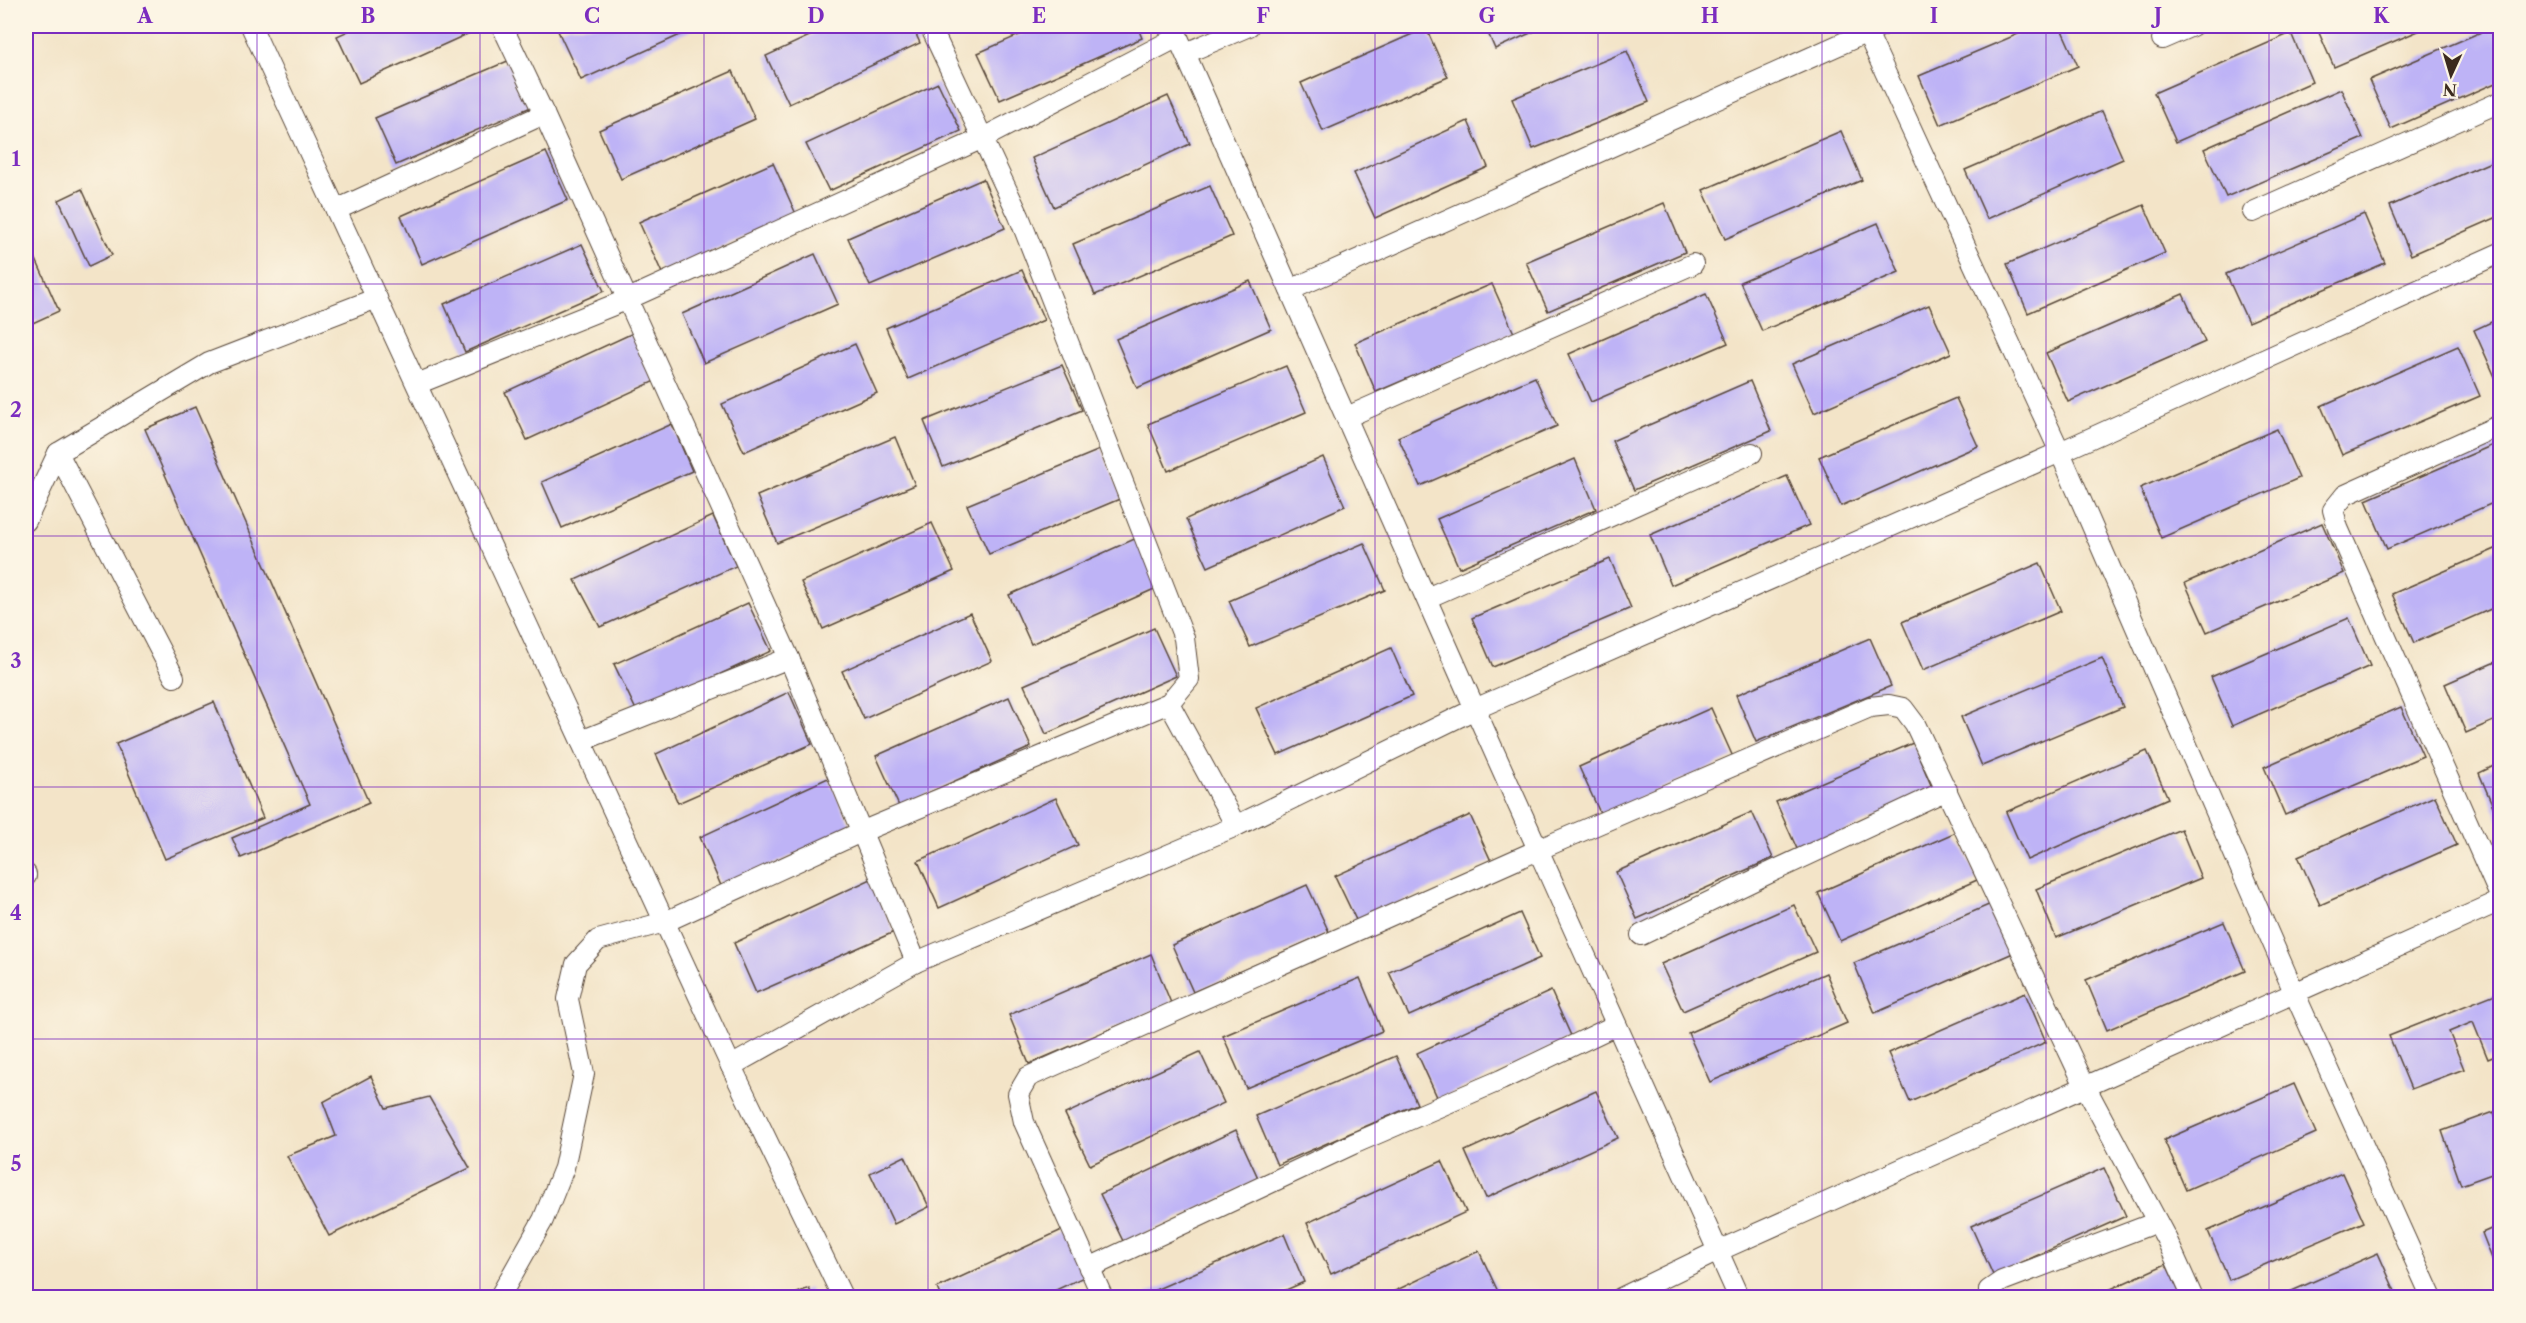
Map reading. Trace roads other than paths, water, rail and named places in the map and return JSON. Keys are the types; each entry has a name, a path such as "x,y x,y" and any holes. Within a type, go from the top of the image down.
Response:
{"lane":[{"path":"502,26 544,114 789,658 916,962"},
{"path":"499,1298 543,1220 564,1168 584,1074 568,999 576,964 598,940 665,922 861,832 1169,703 1189,679 1184,638 1019,216 930,26"},
{"path":"417,384 626,300 983,138 1179,38 1248,26"},
{"path":"2162,39 2192,26"},
{"path":"259,28 336,210 731,1066 843,1298"},
{"path":"1290,290 1871,28 2060,452 2294,992 2432,1298"},
{"path":"1179,38 1475,709 1540,849 1616,1025 1739,1298"},
{"path":"2253,212 2500,102"},
{"path":"336,210 544,114"},
{"path":"731,1066 916,962 1236,826 1475,709 2060,452 2500,253"},
{"path":"1347,417 1693,264"},
{"path":"26,521 58,453 209,363 377,298"},
{"path":"2500,425 2345,495 2333,510 2338,528 2500,896"},
{"path":"58,453 174,677"},
{"path":"1426,598 1752,453"},
{"path":"581,741 789,658"},
{"path":"1169,703 1236,826"},
{"path":"1103,1298 1024,1122 1018,1094 1028,1077 1540,849 1870,707 1889,705 1904,708 1915,724 2085,1086 2157,1222 2193,1298"},
{"path":"1641,935 1947,790"},
{"path":"1621,1298 1718,1251 2500,901"},
{"path":"1089,1268 1353,1144 1502,1080 1616,1025"},
{"path":"1989,1298 1989,1290 2002,1281 2157,1222"}]}
